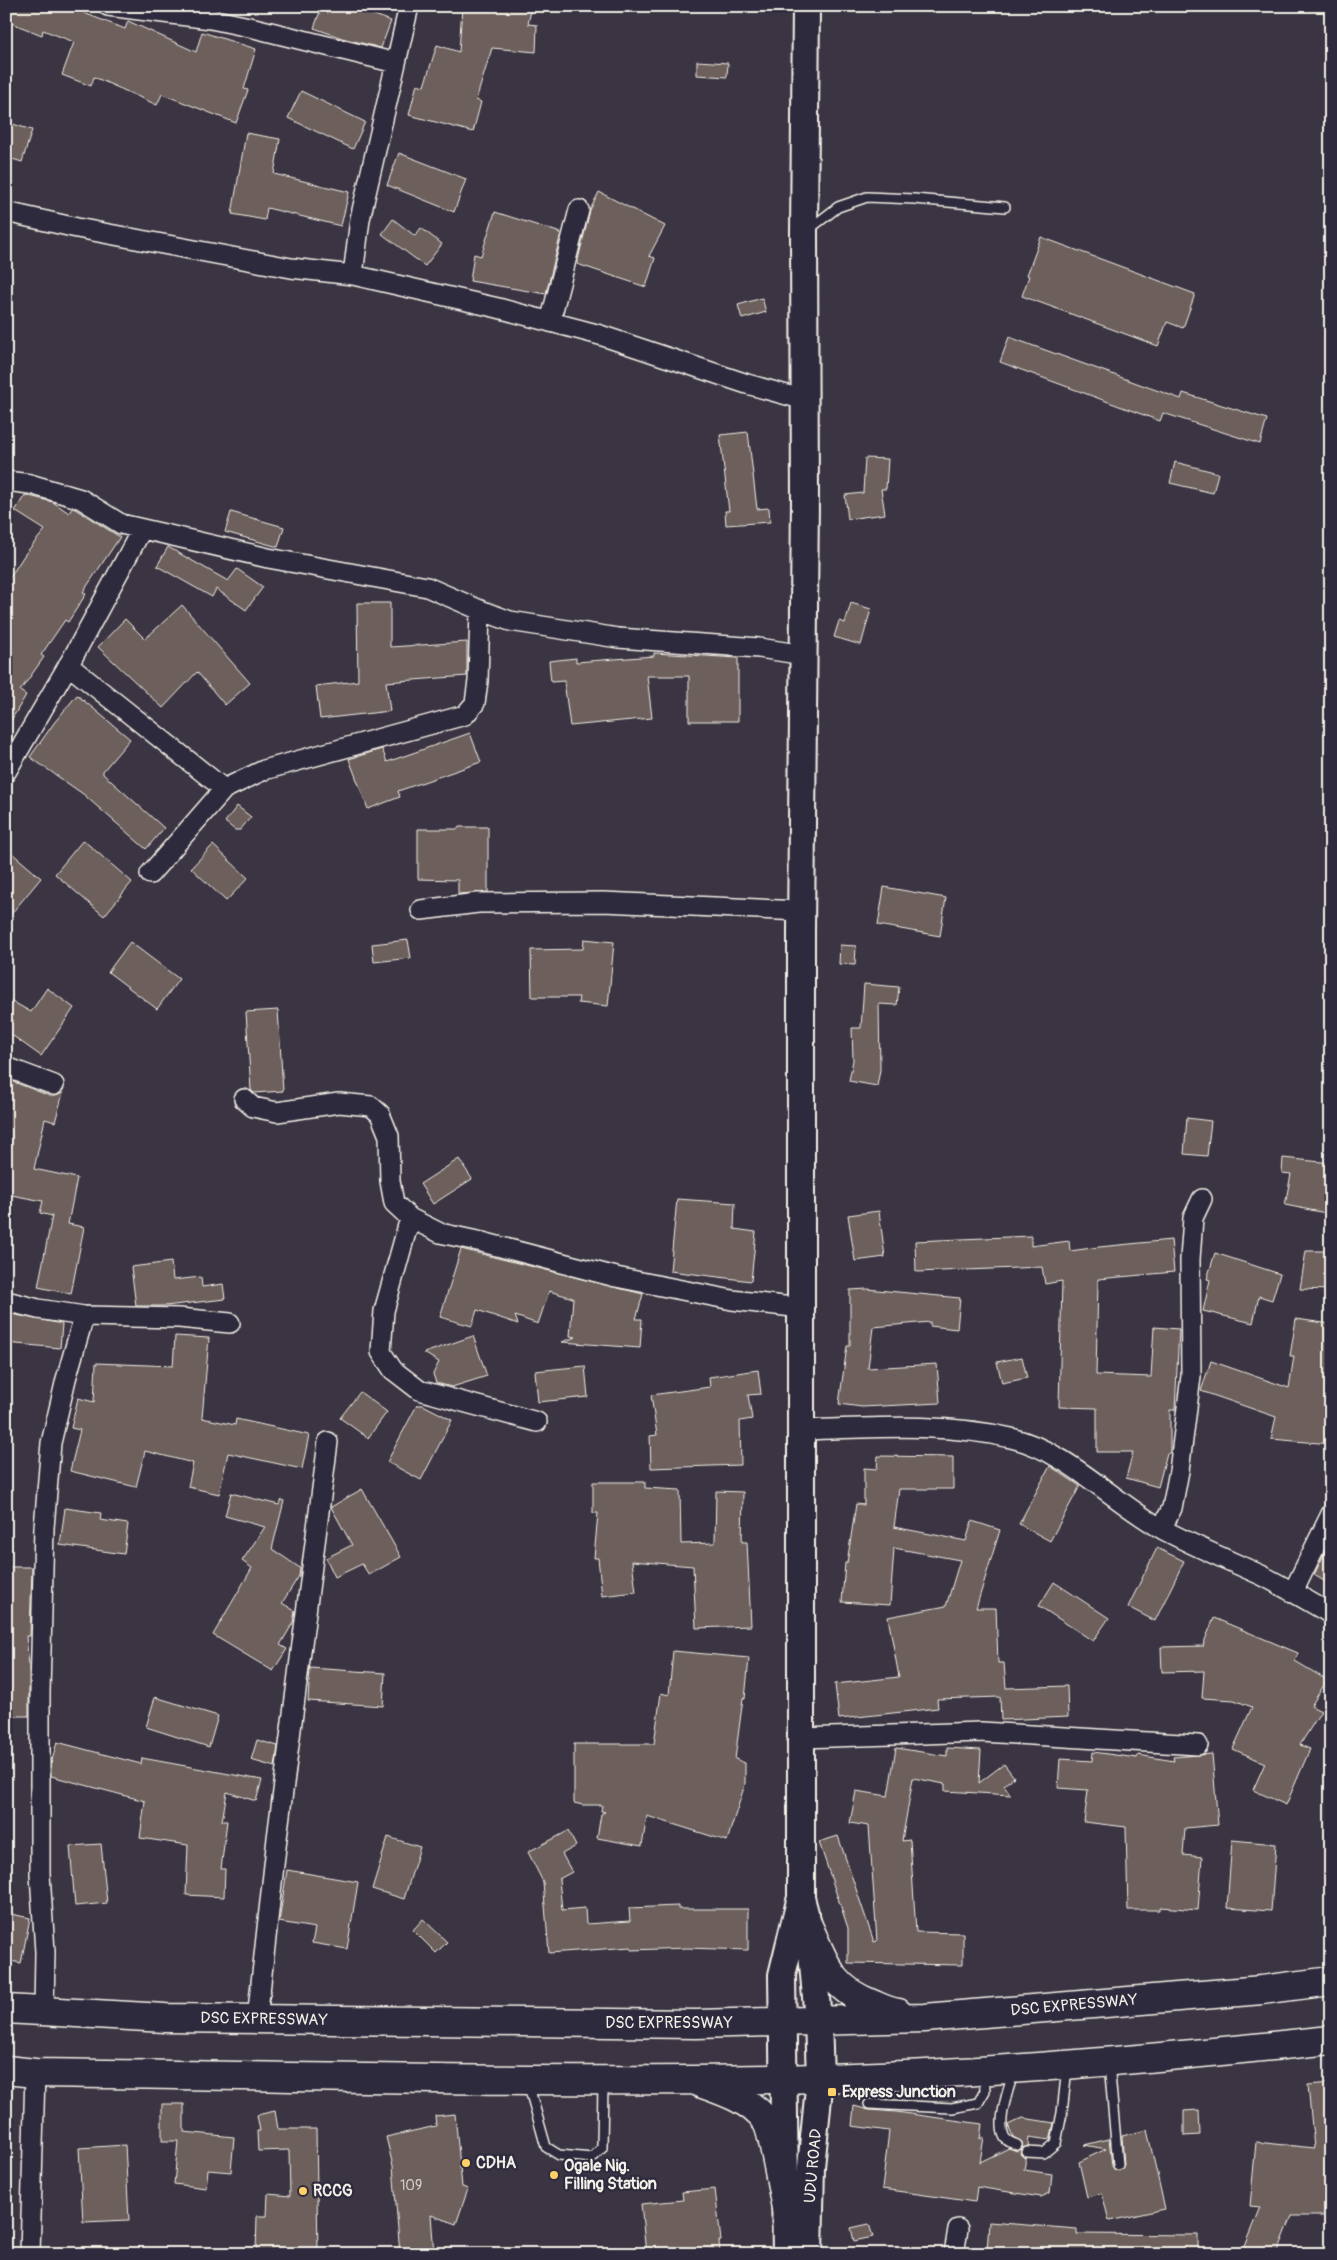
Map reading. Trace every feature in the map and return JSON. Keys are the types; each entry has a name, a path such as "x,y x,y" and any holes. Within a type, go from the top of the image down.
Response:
{"main road":[{"path":"801,1898 801,911 806,400 804,233 806,6"},
{"name":"UDU ROAD","path":"801,1898 808,1928 818,2020 820,2078 812,2167 809,2254"},
{"name":"UDU ROAD","path":"786,2254 785,2078 782,1975 801,1898"},
{"path":"808,1928 835,1981 850,1994 893,2012 924,2018"},
{"name":"DSC EXPRESSWAY","path":"6,2009 165,2018 696,2024 924,2018 1262,1990 1331,1981"},
{"path":"6,2070 35,2073 381,2080 820,2078 1109,2063 1331,2040"},
{"path":"687,2078 727,2093 756,2110 768,2123 786,2208"}],"street":[{"path":"108,6 211,19 396,63"},
{"path":"353,275 360,219 409,6"},
{"path":"550,322 579,210"},
{"path":"6,212 77,228 291,268 353,275 498,308 600,335 747,384 806,400"},
{"path":"6,481 30,484 81,499 121,524 268,558 427,587 480,610 528,625 618,638 760,648 804,655"},
{"path":"6,772 13,743 68,666 142,529"},
{"path":"150,874 224,789 264,770 465,715 475,703 478,681 480,610"},
{"path":"68,666 224,789"},
{"path":"421,910 478,903 603,902 801,911"},
{"path":"6,1067 54,1085"},
{"path":"244,1099 254,1107 277,1112 338,1103 371,1106 380,1114 389,1136 390,1181 394,1203 410,1218 440,1233 616,1277 732,1300 801,1308"},
{"path":"1162,1528 1172,1508 1179,1471 1191,1376 1190,1259 1192,1218 1202,1199"},
{"path":"410,1218 384,1311 381,1352 393,1370 419,1390 537,1422"},
{"path":"6,1301 38,1309 84,1316 180,1318 230,1323"},
{"path":"44,2011 45,1952 40,1874 40,1692 44,1528 51,1443 66,1379 84,1316"},
{"path":"800,1430 949,1428 1013,1438 1045,1452 1086,1475 1113,1497 1162,1528 1293,1592 1331,1614"},
{"path":"258,2019 277,1838 328,1442"},
{"path":"1293,1592 1331,1514"},
{"path":"802,1738 981,1732 1198,1745"},
{"path":"30,2254 35,2073"},
{"path":"954,2254 958,2229"}],"lane":[{"path":"804,233 838,207 867,198 914,199 1005,207"},
{"path":"1109,2063 1118,2165"},
{"path":"1027,2152 1044,2153 1056,2142 1062,2113 1067,2065"},
{"path":"1015,2068 1002,2118 1004,2136 1010,2142 1017,2144"},
{"path":"869,2104 952,2108 978,2103 985,2091 984,2070"},
{"path":"527,2080 546,2146 559,2155 592,2158 602,2148 603,2080"}],"building":[{"path":"9,6 66,6 125,29 128,21 196,52 202,32 256,49 244,89 248,90 236,123 162,94 157,105 94,77 91,86 62,75 74,42 43,30 42,35 6,21"},
{"path":"322,6 350,6 391,21 381,48 342,38 314,28"},
{"path":"462,6 532,6 528,24 537,25 536,52 492,48 476,100 481,102 473,132 409,115 417,84 424,86 437,45 459,52"},
{"path":"697,61 728,63 727,77 697,75"},
{"path":"301,91 365,122 353,149 288,118"},
{"path":"6,122 32,130 22,162 6,157"},
{"path":"246,133 280,139 274,174 349,192 341,226 267,208 265,220 232,214"},
{"path":"399,153 466,179 454,212 387,185"},
{"path":"599,192 665,226 649,256 655,258 646,287 577,264 590,210"},
{"path":"495,212 561,233 546,294 470,281 474,254 481,256"},
{"path":"393,219 415,236 421,228 442,244 425,266 382,234"},
{"path":"1041,237 1195,294 1183,328 1167,322 1158,346 1022,296 1029,276 1027,275"},
{"path":"762,298 766,312 742,319 738,305"},
{"path":"1009,337 1181,399 1183,393 1267,419 1260,444 1163,413 1160,421 1000,362"},
{"path":"748,432 757,509 769,508 770,522 726,525 725,511 729,511 720,435"},
{"path":"865,458 888,459 886,489 881,489 885,514 848,519 845,495 863,493"},
{"path":"1175,462 1218,473 1213,493 1170,483"},
{"path":"25,495 53,502 69,513 72,508 75,509 120,537 83,592 86,594 68,622 65,620 41,655 44,657 20,691 26,695 6,729 6,583 25,554 45,530 15,511"},
{"path":"231,512 284,527 278,547 225,532"},
{"path":"168,547 228,581 237,569 263,587 246,610 216,589 212,597 157,566"},
{"path":"357,603 390,603 390,647 467,642 467,676 386,682 390,711 320,719 316,686 358,681"},
{"path":"851,603 871,609 861,645 834,637 839,621 845,623"},
{"path":"182,605 250,683 225,705 197,672 163,708 98,647 125,619 145,639"},
{"path":"654,653 738,658 738,721 689,721 689,676 647,676 652,718 570,726 564,681 551,682 549,661 576,658 576,662 654,656"},
{"path":"77,695 130,739 103,771 103,774 164,828 146,849 83,794 30,757"},
{"path":"470,733 481,762 398,791 400,797 368,809 349,759 382,749 387,762"},
{"path":"237,806 251,817 240,830 235,830 225,822"},
{"path":"458,827 488,827 488,892 458,894 458,880 418,879 418,829 458,829"},
{"path":"83,840 132,882 104,916 55,874"},
{"path":"213,845 248,878 226,901 191,868"},
{"path":"6,848 41,878 6,920"},
{"path":"884,887 946,898 940,936 878,925"},
{"path":"584,939 614,942 608,1006 578,1003 579,997 532,997 531,950 583,949"},
{"path":"408,940 411,958 374,962 372,944"},
{"path":"130,942 179,979 157,1009 108,972"},
{"path":"840,945 856,946 855,965 839,964"},
{"path":"864,984 899,987 897,1005 879,1004 880,1070 877,1086 849,1081 853,1060 852,1028 861,1028"},
{"path":"47,988 74,1008 41,1056 6,1031 6,998 31,1012"},
{"path":"278,1010 283,1091 254,1093 251,1090 246,1012"},
{"path":"6,1079 50,1096 63,1093 55,1122 45,1119 34,1169 77,1178 68,1224 84,1227 71,1294 38,1287 52,1216 40,1213 43,1201 6,1194"},
{"path":"1187,1118 1211,1121 1207,1156 1184,1154"},
{"path":"1283,1158 1331,1163 1331,1214 1285,1205 1291,1174 1282,1173"},
{"path":"459,1159 472,1179 433,1204 420,1184"},
{"path":"677,1199 735,1203 734,1229 756,1232 751,1281 670,1271"},
{"path":"879,1211 885,1257 855,1261 848,1215"},
{"path":"1031,1236 1031,1246 1069,1241 1070,1251 1171,1240 1174,1272 1098,1279 1096,1375 1151,1377 1154,1327 1179,1329 1175,1410 1170,1410 1170,1453 1167,1453 1158,1487 1126,1478 1133,1452 1097,1452 1097,1408 1059,1407 1062,1281 1045,1284 1042,1267 916,1272 915,1241"},
{"path":"461,1249 643,1294 636,1319 642,1319 640,1348 562,1342 576,1337 570,1336 573,1298 549,1291 538,1324 515,1316 518,1324 477,1310 472,1326 440,1317"},
{"path":"1306,1251 1331,1251 1331,1290 1300,1289"},
{"path":"1215,1253 1280,1274 1272,1300 1259,1296 1253,1323 1203,1311 1210,1280 1207,1279"},
{"path":"171,1262 173,1280 201,1277 202,1287 223,1284 225,1299 165,1306 136,1306 131,1267"},
{"path":"867,1289 960,1298 957,1329 930,1326 930,1322 873,1327 868,1368 937,1364 940,1403 862,1407 839,1404 847,1346 850,1346 850,1290"},
{"path":"6,1313 62,1324 60,1348 6,1343"},
{"path":"1296,1319 1331,1324 1331,1444 1271,1439 1276,1417 1201,1391 1211,1361 1289,1388 1294,1356 1290,1356"},
{"path":"175,1336 209,1338 202,1418 235,1425 236,1419 309,1435 302,1469 228,1453 219,1494 188,1487 193,1463 145,1451 136,1487 70,1471 80,1430 71,1428 78,1398 94,1402 96,1363 173,1366"},
{"path":"473,1336 487,1376 452,1387 436,1383 433,1374 439,1362 424,1353"},
{"path":"1022,1357 1027,1378 1002,1383 997,1362"},
{"path":"585,1366 588,1397 538,1402 535,1371"},
{"path":"758,1370 761,1394 748,1395 752,1419 740,1421 741,1465 651,1468 650,1436 657,1435 651,1395 710,1387 709,1377"},
{"path":"360,1392 387,1412 368,1438 340,1418"},
{"path":"417,1405 423,1405 452,1420 421,1480 387,1462"},
{"path":"878,1456 953,1457 953,1489 899,1489 894,1527 966,1541 972,1521 1000,1530 976,1608 996,1608 998,1663 1004,1663 1006,1688 1067,1686 1068,1717 1001,1720 1000,1697 937,1699 938,1708 839,1719 835,1684 899,1677 888,1617 946,1606 960,1560 894,1548 890,1605 842,1602 845,1563 847,1563 856,1504 864,1505 864,1468 877,1469"},
{"path":"1050,1466 1080,1486 1050,1541 1019,1524"},
{"path":"593,1482 645,1482 645,1488 680,1490 681,1544 715,1543 716,1491 743,1492 742,1542 747,1542 751,1626 696,1628 693,1566 632,1561 636,1592 602,1596 598,1558 594,1558 598,1513 593,1513"},
{"path":"362,1489 401,1557 369,1575 362,1564 335,1577 326,1558 352,1545 331,1507"},
{"path":"231,1493 279,1505 282,1500 284,1501 272,1549 300,1568 299,1576 282,1603 295,1611 293,1623 280,1645 287,1649 273,1671 213,1635 252,1568 242,1561 265,1527 225,1516"},
{"path":"65,1508 101,1513 100,1520 128,1524 124,1554 60,1545"},
{"path":"1331,1540 1331,1585 1314,1575"},
{"path":"1157,1548 1184,1561 1155,1621 1128,1607"},
{"path":"6,1567 32,1567 30,1636 26,1636 29,1665 29,1716 6,1716"},
{"path":"1054,1582 1109,1618 1093,1641 1039,1606"},
{"path":"1214,1618 1298,1653 1295,1661 1327,1680 1311,1706 1321,1711 1300,1745 1310,1749 1286,1805 1253,1790 1265,1763 1233,1749 1252,1707 1234,1700 1202,1698 1204,1671 1162,1672 1161,1647 1204,1646"},
{"path":"673,1651 749,1658 745,1699 743,1698 735,1759 745,1763 745,1784 727,1841 647,1816 642,1846 597,1838 601,1814 605,1812 601,1811 602,1805 574,1803 574,1744 654,1744 661,1693 669,1695"},
{"path":"310,1668 385,1673 383,1706 308,1701"},
{"path":"155,1697 218,1716 209,1747 146,1727"},
{"path":"257,1740 278,1746 275,1767 251,1760"},
{"path":"57,1742 141,1764 142,1758 262,1780 256,1801 227,1792 222,1821 227,1821 221,1869 225,1869 224,1897 186,1895 188,1845 140,1838 145,1801 51,1776 51,1764"},
{"path":"896,1748 947,1756 947,1748 981,1750 979,1783 1004,1764 1014,1777 1004,1785 1011,1795 945,1791 945,1784 913,1778 902,1841 910,1840 916,1932 963,1933 963,1965 848,1963 848,1928 819,1842 838,1836 874,1942 877,1941 869,1826 850,1823 856,1791 888,1796"},
{"path":"1093,1752 1137,1758 1138,1755 1174,1761 1173,1757 1212,1754 1218,1825 1185,1828 1183,1855 1202,1857 1198,1910 1160,1907 1160,1910 1128,1910 1126,1827 1084,1822 1088,1790 1058,1788 1060,1759 1092,1761"},
{"path":"568,1831 576,1846 562,1854 572,1872 559,1879 562,1910 585,1908 586,1924 630,1921 629,1908 678,1906 678,1909 748,1909 748,1950 687,1948 631,1950 631,1947 549,1953 543,1882 528,1852"},
{"path":"388,1837 420,1847 404,1899 372,1889"},
{"path":"1232,1840 1276,1844 1271,1911 1227,1908"},
{"path":"101,1844 107,1903 75,1906 70,1846"},
{"path":"287,1870 358,1882 347,1949 312,1943 315,1928 279,1922"},
{"path":"6,1913 30,1918 21,1963 6,1960"},
{"path":"423,1919 447,1942 436,1953 413,1930"},
{"path":"1331,2083 1331,2216 1292,2216 1277,2254 1242,2254 1261,2207 1250,2206 1256,2142 1314,2148 1308,2085"},
{"path":"162,2104 184,2104 184,2132 234,2137 231,2172 208,2170 206,2188 174,2184 178,2141 162,2141"},
{"path":"854,2106 869,2110 982,2124 980,2139 984,2137 980,2162 1009,2148 1017,2151 1022,2149 1021,2154 1026,2158 1024,2170 1052,2174 1050,2193 1041,2197 977,2187 975,2202 882,2189 889,2131 852,2126"},
{"path":"1199,2110 1200,2135 1184,2136 1184,2111"},
{"path":"275,2111 278,2129 316,2129 318,2254 256,2254 257,2216 267,2216 268,2194 290,2196 289,2150 258,2151 257,2131 260,2131 257,2115"},
{"path":"455,2114 462,2187 468,2189 456,2224 431,2215 434,2254 400,2254 393,2166 386,2137 436,2126 435,2116"},
{"path":"1023,2118 1054,2123 1050,2140 1029,2137 1028,2146 1022,2148 1022,2142 1013,2137 1008,2125"},
{"path":"1147,2130 1165,2209 1109,2221 1102,2193 1087,2197 1079,2162 1106,2149 1084,2145 1109,2139 1112,2166 1115,2170 1119,2171 1124,2165 1122,2136"},
{"path":"125,2145 129,2220 83,2222 79,2148"},
{"path":"715,2189 721,2241 719,2241 720,2254 646,2254 641,2204 683,2200 682,2192"},
{"path":"989,2222 1077,2229 1077,2234 1198,2235 1198,2254 1016,2254 987,2252"},
{"path":"869,2224 873,2237 854,2241 851,2228"}],"place":[{"name":"Express Junction","path":"832,2092"},
{"name":"CDHA","path":"466,2163"},
{"name":"Ogale Nig. Filling Station","path":"554,2175"},
{"name":"RCCG","path":"303,2191"}]}
